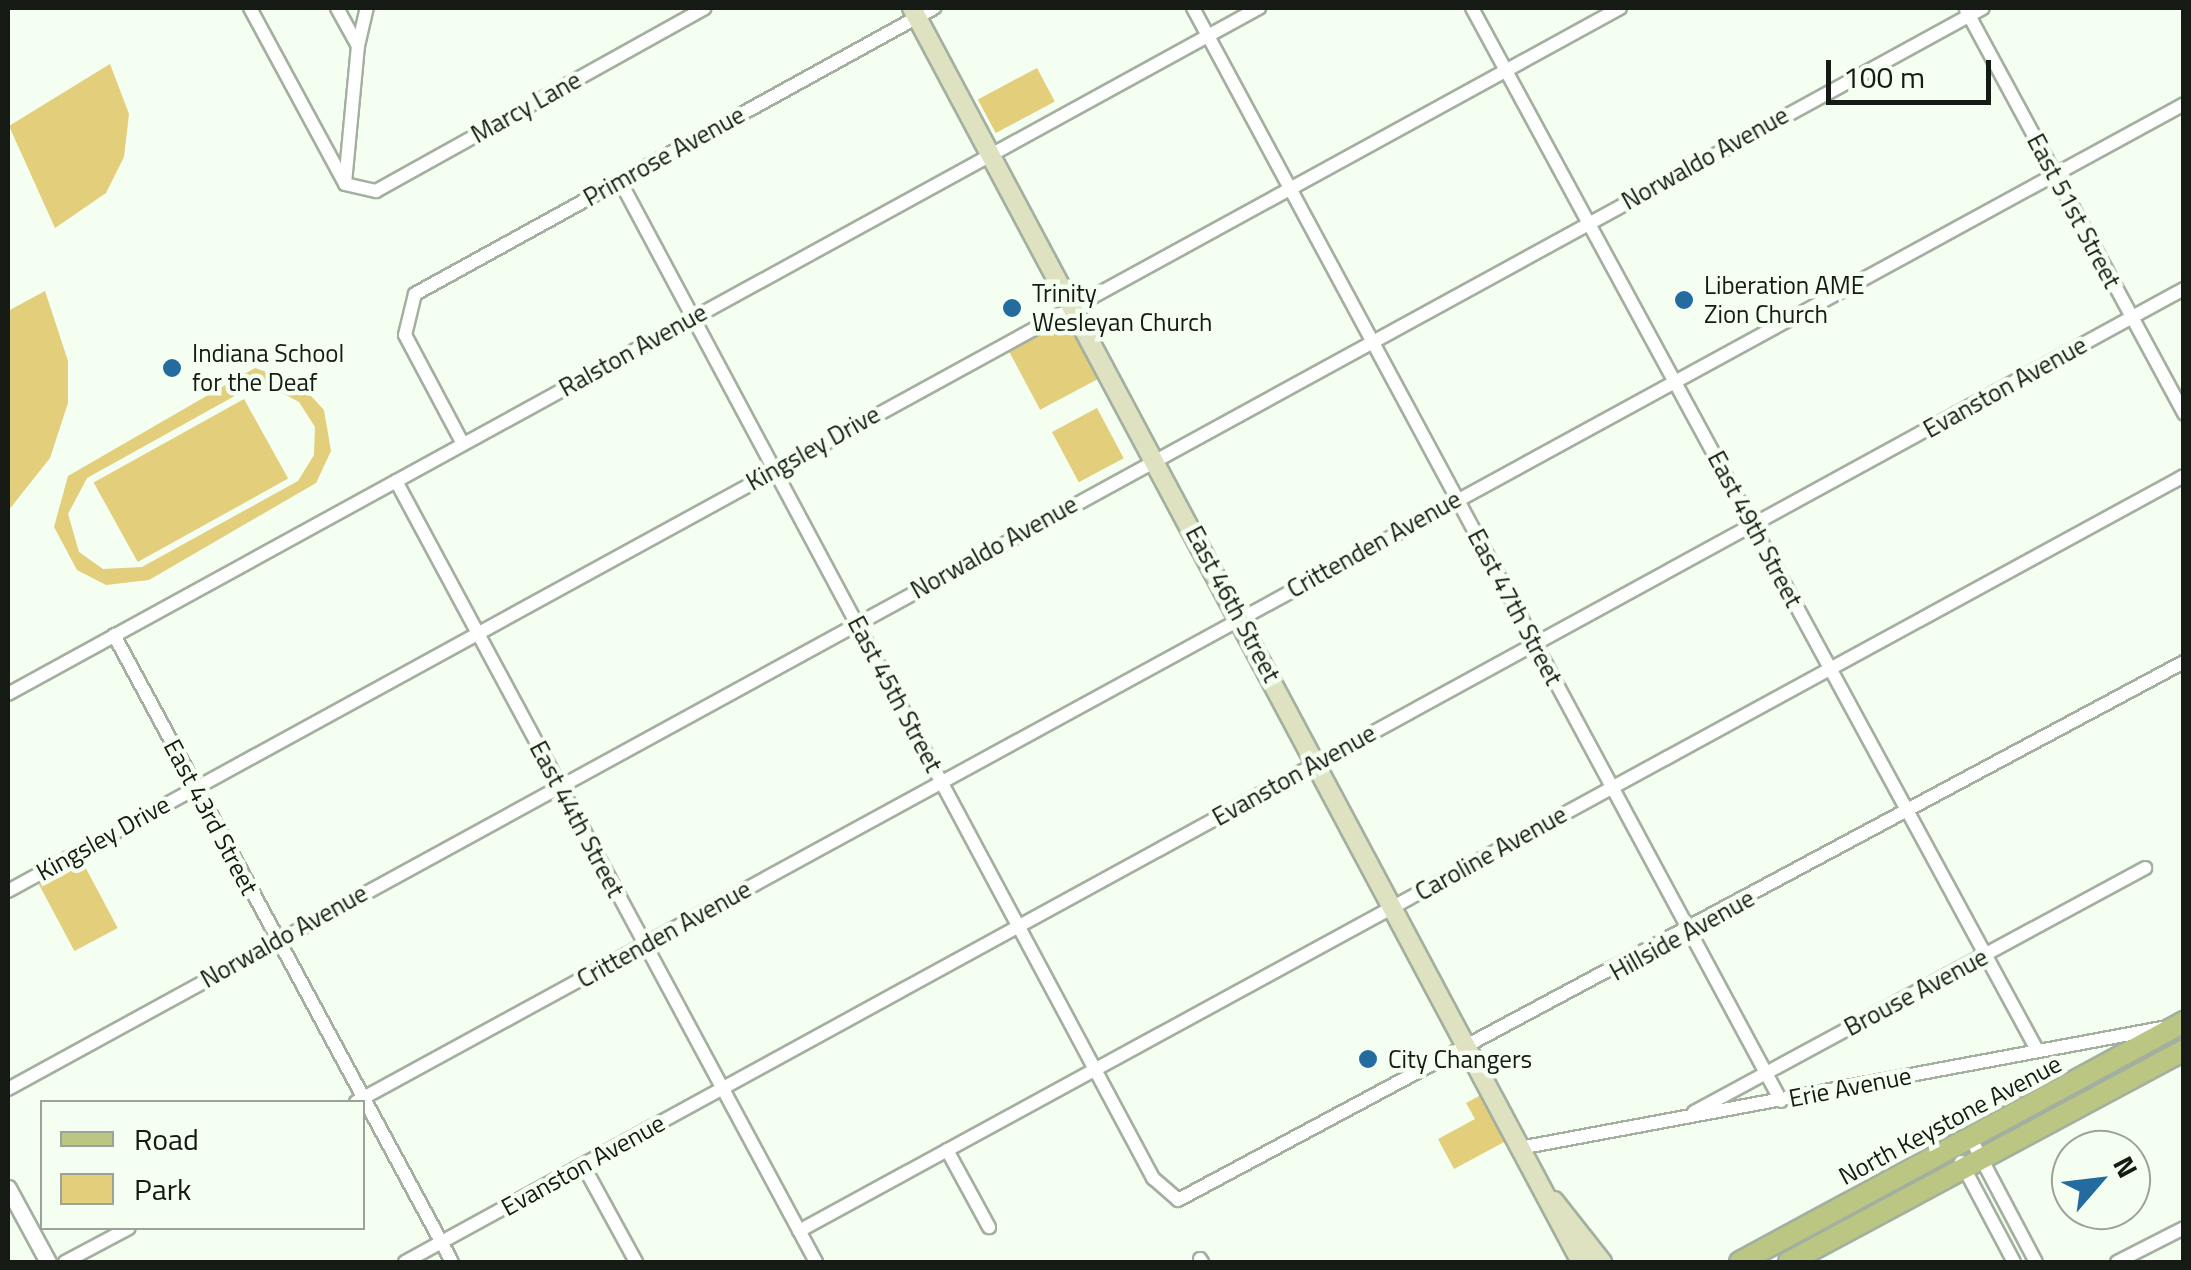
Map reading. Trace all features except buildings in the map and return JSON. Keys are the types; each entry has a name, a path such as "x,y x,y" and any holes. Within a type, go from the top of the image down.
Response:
{"main road":[{"name":"East 46th Street","path":"915,12 1554,1200 1581,1262"},
{"name":"North Keystone Avenue","path":"1740,1262 2179,1024"},
{"name":"North Keystone Avenue","path":"1790,1262 2184,1050"},
{"name":"East 46th Street","path":"1554,1200 1602,1262"}],"street":[{"path":"250,8 345,184"},
{"path":"337,8 358,46"},
{"path":"345,184 358,46 367,8"},
{"name":"Marcy Lane","path":"345,184 376,191 705,8"},
{"name":"Primrose Avenue","path":"463,444 404,336 403,313 419,292 915,12 934,8"},
{"name":"East 47th Street","path":"1193,8 1780,1101"},
{"name":"Ralston Avenue","path":"8,694 1259,8"},
{"name":"East 49th Street","path":"1472,8 2037,1050"},
{"name":"Kingsley Drive","path":"8,890 1620,8"},
{"name":"Norwaldo Avenue","path":"8,1089 1967,11 1983,8"},
{"name":"East 51st Street","path":"1967,11 2184,414"},
{"name":"Crittenden Avenue","path":"360,1100 2184,104"},
{"name":"East 45th Street","path":"620,180 1098,1068 1156,1184 1178,1200"},
{"name":"Evanston Avenue","path":"404,1262 2184,289"},
{"name":"Caroline Avenue","path":"799,1231 2184,476"},
{"name":"East 44th Street","path":"396,480 816,1262"},
{"name":"East 43rd Street","path":"114,635 360,1100"},
{"name":"Hillside Avenue","path":"1178,1200 1472,1049 2184,662"},
{"name":"Brouse Avenue","path":"1688,1116 2146,868"},
{"name":"Erie Avenue","path":"1525,1147 2179,1024"},
{"name":"East 43rd Street","path":"365,1109 452,1262"},
{"path":"1961,1142 2036,1262"},
{"path":"947,1150 989,1228"},
{"path":"1972,1162 2014,1262"},
{"path":"582,1165 636,1262"},
{"path":"8,1188 48,1262"},
{"path":"2118,1262 2184,1228"},
{"path":"65,1262 125,1230"}],"green space":[{"path":"110,64 129,114 124,157 106,193 55,228 9,126"},
{"path":"1037,68 1055,102 996,133 978,99"},
{"path":"45,291 68,361 68,403 50,458 8,511 8,311"},
{"path":"1066,320 1097,379 1040,410 1009,351"},
{"path":"255,368 300,384 324,410 331,451 316,483 149,580 106,585 77,570 54,527 68,476","holes":["275,389 299,402 315,427 314,455 298,481 142,567 103,569 79,552 68,514 87,478 240,393"]},
{"path":"244,399 288,479 138,562 94,482"},
{"path":"1097,408 1124,458 1079,482 1052,432"},
{"path":"82,861 118,928 74,951 39,884"},
{"path":"1481,1095 1506,1141 1454,1169 1438,1139 1475,1119 1466,1103"}],"place":[{"name":"Liberation AME Zion Church","path":"1684,300"},
{"name":"Trinity Wesleyan Church","path":"1012,308"},
{"name":"Indiana School for the Deaf","path":"172,368"},
{"name":"City Changers","path":"1368,1059"}]}
